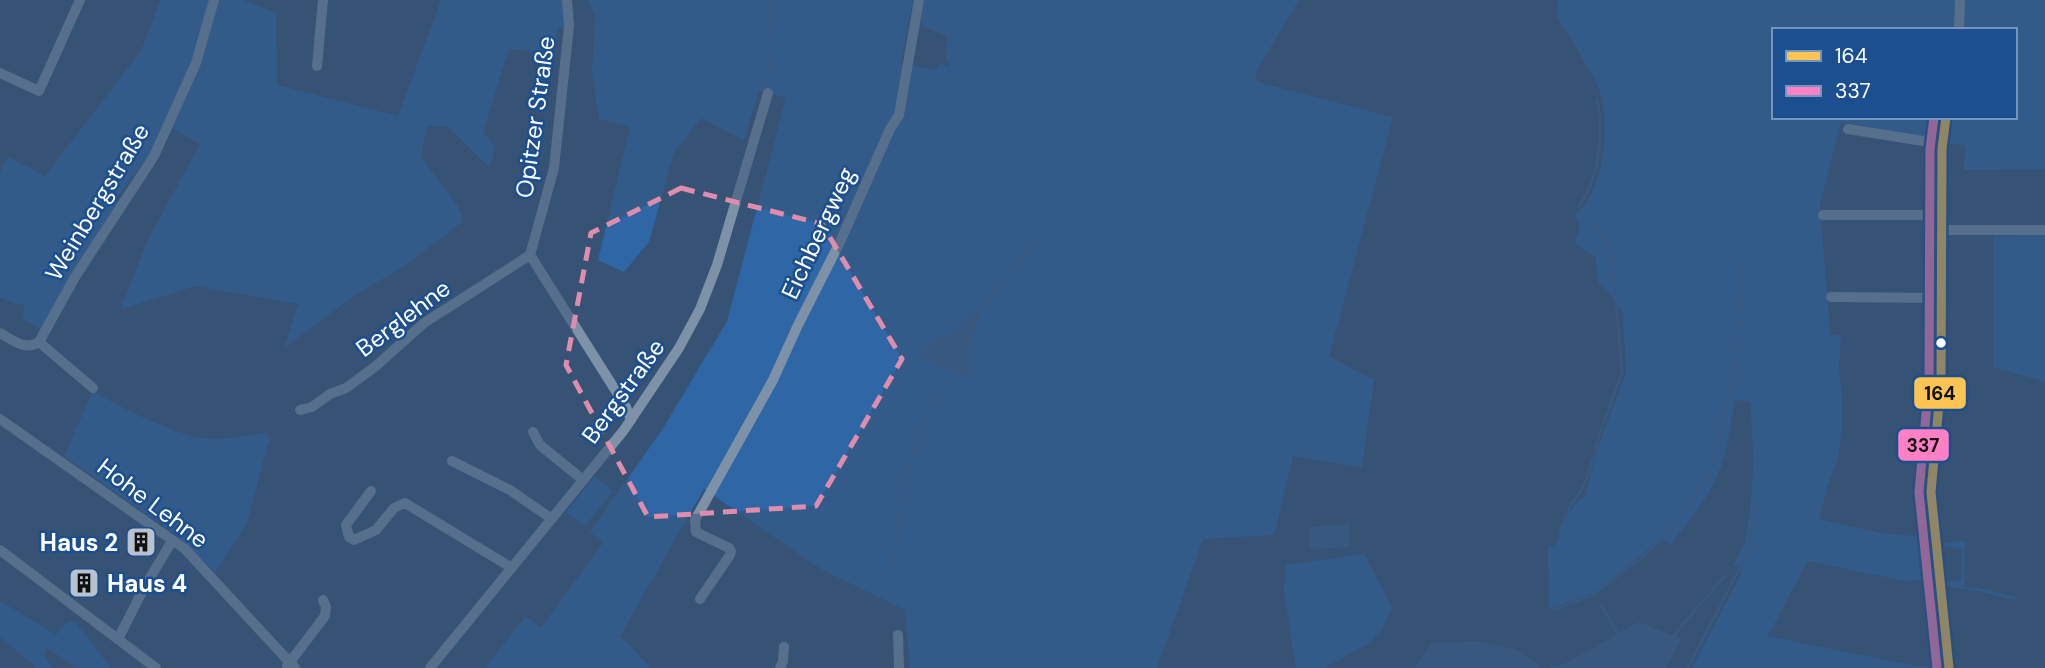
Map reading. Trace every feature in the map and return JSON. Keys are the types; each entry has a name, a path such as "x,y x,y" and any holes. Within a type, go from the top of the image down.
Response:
{"street":[{"path":"0,73 39,91 80,0"},
{"name":"Weinbergstraße","path":"39,342 75,277 154,156 196,63 214,0"},
{"path":"317,66 323,0"},
{"name":"Opitzer Straße","path":"530,255 554,168 569,26 567,0"},
{"name":"Eichbergweg","path":"700,599 730,555 729,548 696,532 695,520 772,380 840,243 890,129 899,115 919,0"},
{"path":"1959,28 1960,0"},
{"name":"Bergstraße","path":"430,668 631,420 666,370 700,309 731,222 768,93"},
{"path":"1946,119 1942,144 1940,392 1931,492 1949,668"},
{"path":"1848,129 1942,144"},
{"path":"1823,215 1942,215"},
{"path":"1942,230 2045,230"},
{"path":"530,255 626,407 631,420"},
{"name":"Berglehne","path":"300,410 312,407 330,394 345,388 376,366 424,323 530,255"},
{"path":"1831,297 1942,298"},
{"path":"0,333 20,345 32,346 39,342 93,388"},
{"name":"Hohe Lehne","path":"0,419 185,549 290,666"},
{"path":"533,432 540,445 583,480"},
{"path":"452,461 510,490 552,519"},
{"path":"371,491 346,525 349,537 354,540 376,530 394,508 405,503 512,568"},
{"path":"118,639 172,541"},
{"path":"0,550 156,668"},
{"path":"290,666 325,616 326,607 323,600"},
{"path":"898,635 900,668"},
{"path":"780,668 784,647"}],"highlighted area":[{"path":"681,188 822,224 902,359 816,506 648,517 566,365 591,233"}],"shaded area":[{"path":"161,0 243,0 276,13 277,85 398,116 441,0 563,0 565,28 558,28 552,53 509,49 483,132 495,147 490,168 447,126 427,126 421,157 457,205 463,221 404,266 354,296 284,348 298,304 196,286 121,309 147,241 200,144 166,124 148,156 116,199 120,204 43,331 22,318 25,306 0,298 0,172 8,157 45,176 141,51"},
{"path":"588,0 913,0 901,63 935,70 941,64 950,67 946,58 947,37 922,26 924,0 1299,0 1255,73 1257,82 1393,117 1329,357 1374,380 1362,467 1293,456 1274,535 1203,539 1157,668 910,668 905,610 821,569 704,489 620,636 651,668 485,668 526,616 541,628 603,543 590,532 662,430 727,321 786,98 759,90 744,140 701,118 674,152 649,242 624,272 598,260 630,127 599,119 592,72 595,16","holes":["975,311 980,316 972,338 927,343 953,334"]},
{"path":"1558,0 2045,0 2045,169 1964,170 1965,145 1947,144 1952,119 2017,119 2017,28 1772,28 1772,119 1934,119 1931,138 1841,122 1820,205 1830,335 1841,335 1839,367 1842,428 1838,457 1819,519 1880,533 1927,537 1932,580 1905,581 1808,561 1767,636 1916,666 1942,668 1692,668 1742,569 1734,565 1745,540 1751,506 1753,454 1750,402 1735,400 1721,467 1702,503 1671,545 1660,538 1593,593 1549,609 1548,545 1555,547 1569,512 1585,497 1598,447 1626,373 1623,313 1607,290 1599,285 1595,256 1576,245 1575,240 1580,228 1575,215 1593,190 1603,155 1602,101 1598,87 1557,13"},
{"path":"2020,232 2045,232 2045,382 1993,367 1993,236 2016,236"},
{"path":"976,310 980,315 972,338 967,377 919,359 927,343 953,334"},
{"path":"93,391 166,427 200,438 220,439 268,432 267,436 270,436 247,523 215,572 178,536 64,456"},
{"path":"595,476 613,491 585,526 566,512"},
{"path":"1349,524 1350,547 1310,549 1309,527"},
{"path":"1965,541 1964,587 2016,597 2015,600 1946,586 1945,582 1961,580 1962,550 1941,545"},
{"path":"1364,554 1392,608 1383,628 1369,643 1324,668 1296,668 1284,592 1286,565"},
{"path":"0,601 56,635 67,622 75,622 111,668 77,668 47,648 44,654 52,668 37,668 0,637"},
{"path":"1639,622 1681,639 1666,668 1549,668 1568,662"},
{"path":"1475,641 1515,649 1543,668 1415,668 1432,643"}],"waterway":[{"path":"765,91 771,56 769,0"},
{"path":"1582,212 1579,206 1592,182 1600,140 1597,99"},
{"path":"1558,534 1589,473 1622,373 1612,259 1605,239 1590,220"},
{"path":"977,315 1035,240"},
{"path":"1594,596 1662,539 1708,477 1716,453 1736,360 1743,264"},
{"path":"930,411 936,386"},
{"path":"894,572 899,501 919,436 929,415"},
{"path":"1688,668 1746,556 1756,505"},
{"path":"1674,636 1724,577"},
{"path":"1553,610 1593,595"},
{"path":"1601,605 1618,634"}],"transit line":[{"name":"337","path":"1934,119 1930,149 1929,381 1919,492 1937,668"},
{"name":"164","path":"1946,119 1942,149 1941,382 1931,492 1949,668"}],"place":[{"name":"Haus 2","path":"141,542"},
{"name":"Haus 4","path":"84,583"}]}
